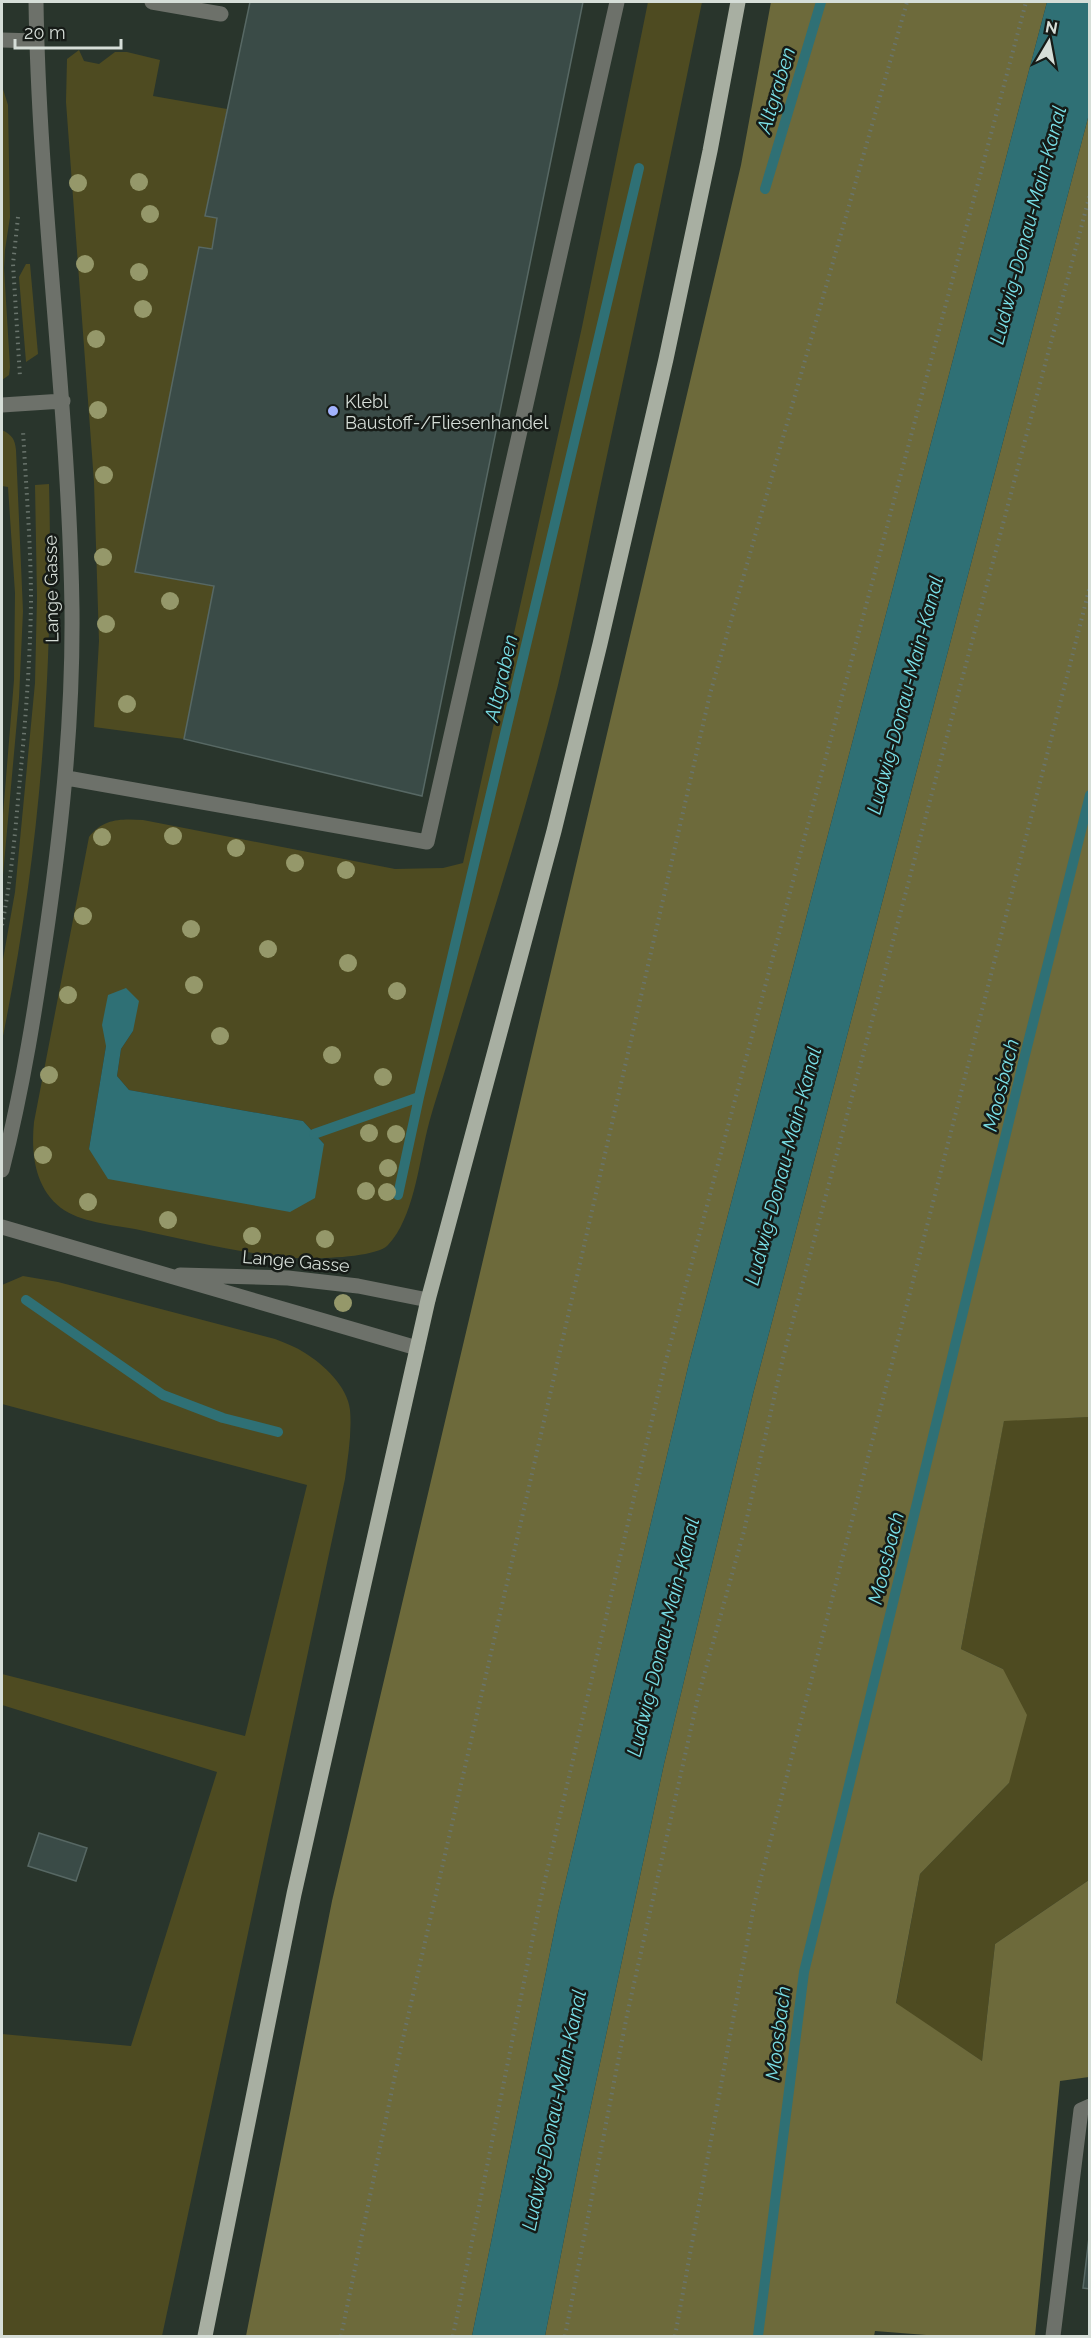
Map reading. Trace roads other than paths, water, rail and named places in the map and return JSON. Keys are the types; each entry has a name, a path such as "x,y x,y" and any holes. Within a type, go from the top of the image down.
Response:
{"main road":[{"path":"205,2337 294,1894 417,1348 545,865 600,644 671,336 710,151 738,2"}],"street":[{"name":"Lange Gasse","path":"2,1170 40,981 67,778 72,609 63,401 46,203 36,41 36,2"},
{"path":"152,2 221,14"},
{"path":"67,778 427,842 617,2"},
{"path":"2,40 36,41"},
{"path":"2,405 63,401"},
{"name":"Lange Gasse","path":"2,1227 417,1348"},
{"name":"Lange Gasse","path":"159,1274 288,1278 358,1286 428,1300"},
{"path":"1053,2337 1081,2109 1089,2106"}],"water":[{"name":"Ludwig-Donau-Main-Kanal","path":"1047,2 1089,2 1089,114 753,1394 664,1764 581,2152 545,2336 472,2336 558,1913 689,1363"},
{"path":"126,988 139,1001 133,1031 121,1049 117,1076 129,1090 303,1121 324,1144 315,1198 290,1212 108,1179 89,1149 106,1046 102,1025 108,995"}],"waterway":[{"name":"Altgraben","path":"765,189 821,2"},
{"name":"Altgraben","path":"398,1195 419,1097 639,168"},
{"name":"Moosbach","path":"758,2336 804,1972 1023,1063 1090,795"},
{"path":"314,1134 419,1097"},
{"path":"26,1300 163,1395 223,1418 278,1432"}],"place":[{"name":"Klebl Baustoff-/Fliesenhandel","path":"333,411"}]}
